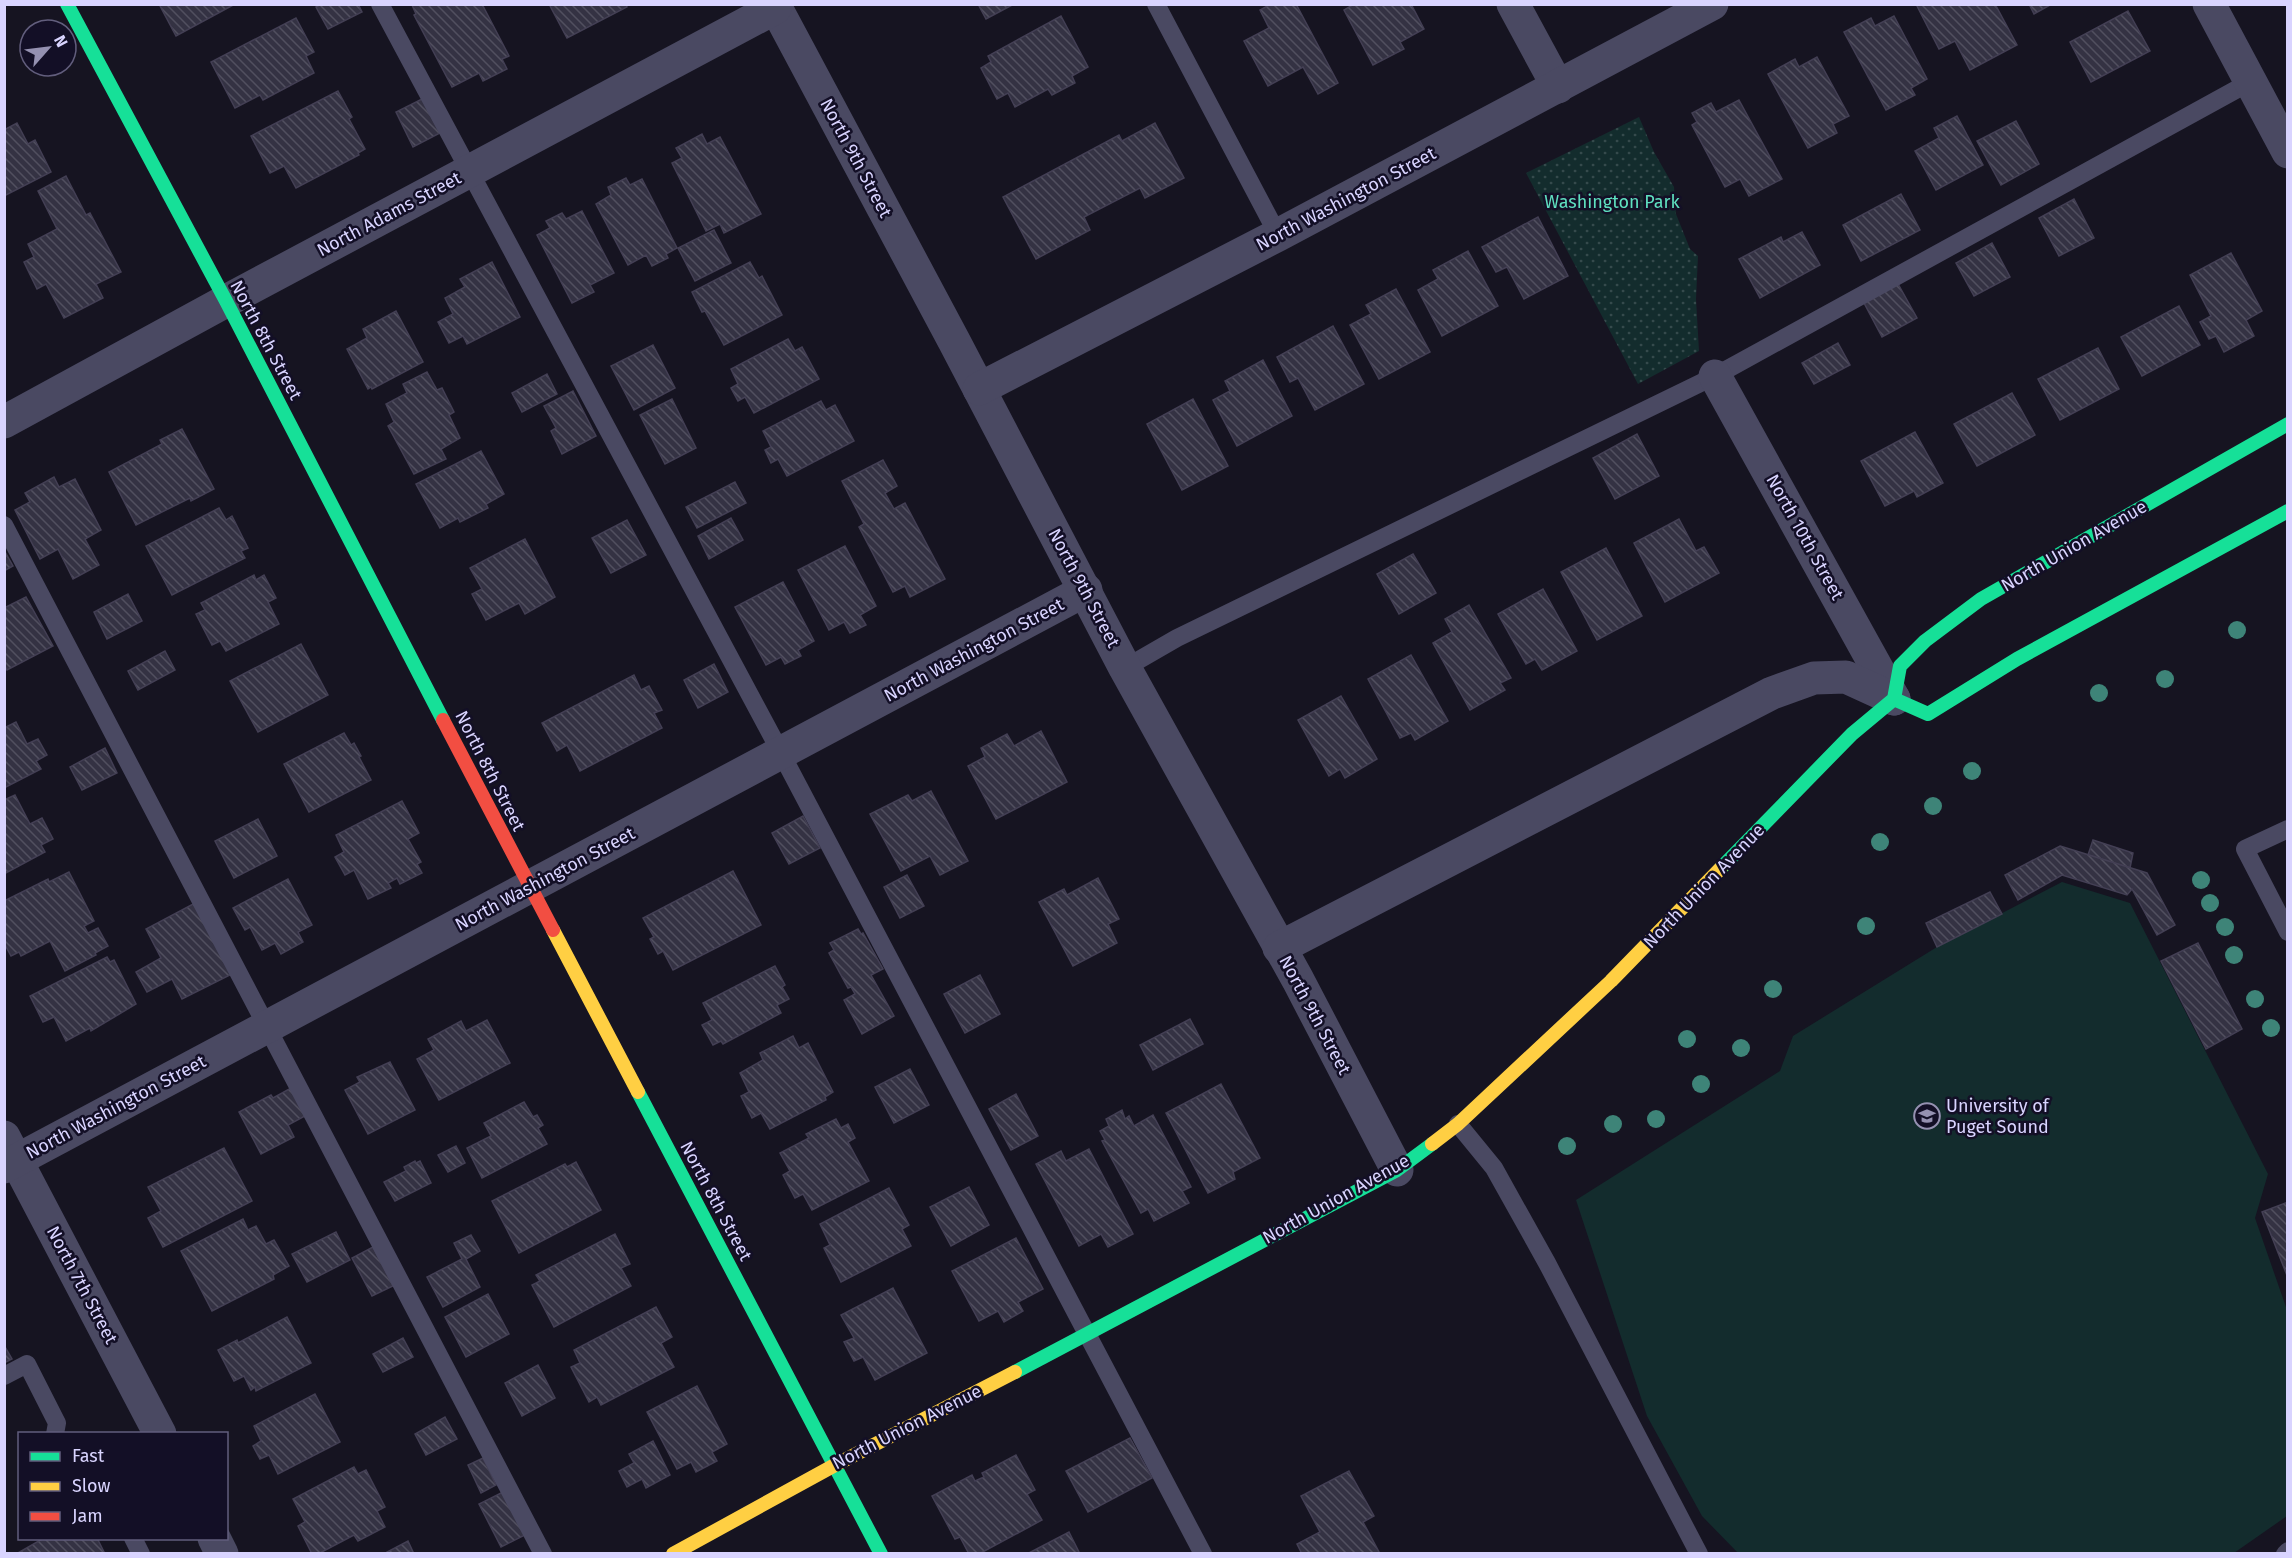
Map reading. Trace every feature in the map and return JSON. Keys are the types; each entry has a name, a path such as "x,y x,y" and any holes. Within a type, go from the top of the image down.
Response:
{"street":[{"name":"North 8th Street","path":"68,4 226,301 530,887 881,1554"},
{"path":"1513,4 1558,87"},
{"name":"North Washington Street","path":"979,389 1278,236 1712,4"},
{"path":"2209,4 2288,152"},
{"name":"North Adams Street","path":"4,422 774,6"},
{"name":"North 9th Street","path":"774,6 1125,668 1298,980 1397,1170"},
{"name":"North 10th Street","path":"1715,376 1894,699"},
{"name":"North Union Avenue","path":"673,1554 835,1465 1397,1170 1458,1124 1611,981 1852,734 1894,699 1900,666 1925,641 1981,599 2288,424"},
{"path":"1279,948 1773,693 1814,678 1846,677 1928,714 2017,659 2288,511"},
{"name":"North Washington Street","path":"9,1155 267,1027 1086,591"},
{"name":"North 7th Street","path":"9,1155 158,1432"},
{"path":"215,1540 222,1554"}],"lane":[{"path":"380,4 781,753 1203,1554"},
{"path":"1156,4 1278,236"},
{"path":"1125,668 1177,638 1715,376 2250,82"},
{"path":"4,525 543,1554"},
{"path":"2288,829 2245,849 2288,932"},
{"path":"1458,1124 1494,1168 1548,1263 1700,1554"},
{"path":"4,1376 27,1364 57,1423 55,1432"},
{"path":"134,1540 141,1554"}],"green space":[{"name":"Washington Park","path":"1639,117 1654,152 1674,187 1676,214 1690,249 1698,256 1696,299 1699,351 1638,384 1526,173"},
{"name":"University of Puget Sound","path":"2062,882 2130,903 2268,1174 2255,1218 2287,1310 2287,1516 2234,1553 1738,1553 1702,1516 1647,1416 1576,1200 1780,1071 1793,1036 1937,947"}],"building":[{"path":"159,4 235,4 176,36"},
{"path":"321,4 358,4 362,12 328,29 316,7"},
{"path":"482,4 509,56 502,59 507,69 483,81 479,73 452,87 414,15 416,14 412,5"},
{"path":"549,4 626,4 627,7 567,38"},
{"path":"978,4 1014,4 986,19"},
{"path":"1271,4 1296,4 1338,83 1318,94 1303,67 1268,86 1244,41 1269,28 1260,10"},
{"path":"1350,4 1411,4 1424,29 1400,42 1404,49 1373,65 1344,10 1351,6"},
{"path":"1916,4 1995,4 2017,45 1970,70 1955,41 1939,49"},
{"path":"2029,4 2052,4 2034,14"},
{"path":"2128,11 2150,51 2091,82 2070,42"},
{"path":"1061,16 1088,67 1072,76 1075,83 1052,95 1048,89 1015,107 1008,93 997,99 981,68 991,62 988,56"},
{"path":"1894,16 1927,79 1911,88 1915,95 1886,110 1844,32 1871,18 1875,26"},
{"path":"296,18 314,52 306,56 314,73 263,100 260,95 235,108 211,62"},
{"path":"1817,57 1849,116 1833,124 1837,133 1808,148 1768,74 1795,59 1799,67"},
{"path":"338,91 352,117 349,119 365,149 358,153 359,155 296,188 284,166 270,173 251,136"},
{"path":"422,99 440,133 413,147 396,112"},
{"path":"1739,100 1782,179 1749,196 1740,179 1725,187 1692,125 1697,122 1692,113 1711,103 1716,112"},
{"path":"1957,116 1983,165 1936,190 1915,151 1939,138 1934,128"},
{"path":"2016,121 2039,164 2001,185 1977,141"},
{"path":"17,123 28,144 35,140 51,172 4,196 4,130"},
{"path":"1155,123 1184,178 1145,198 1140,188 1084,217 1090,230 1036,259 1003,197 1119,135 1122,141"},
{"path":"702,134 707,144 720,137 761,214 724,233 720,224 706,231 672,163 682,158 676,148"},
{"path":"66,176 86,215 90,213 121,272 96,284 103,298 64,318 46,284 37,289 24,262 34,257 28,244 57,229 38,191"},
{"path":"626,178 630,185 642,179 677,248 666,254 668,258 652,266 646,255 628,265 596,204 611,195 608,187"},
{"path":"1901,194 1920,230 1861,261 1843,225"},
{"path":"2074,199 2094,238 2059,256 2039,218"},
{"path":"582,211 614,273 590,285 594,292 572,303 537,235 550,228 546,221 562,213 566,219"},
{"path":"1538,217 1568,276 1524,299 1507,267 1496,272 1482,247"},
{"path":"714,230 731,263 695,281 678,248"},
{"path":"1802,232 1820,265 1760,298 1739,259 1781,237 1783,242"},
{"path":"1992,243 2010,277 1974,296 1956,263"},
{"path":"1468,251 1498,306 1442,336 1418,290 1438,279 1433,270"},
{"path":"2231,253 2262,311 2246,320 2254,336 2224,352 2216,336 2209,339 2200,322 2211,316 2190,275"},
{"path":"492,262 520,317 467,344 463,336 449,343 438,322 453,314 445,298 465,287 460,279"},
{"path":"750,262 759,278 762,276 782,315 724,345 692,292"},
{"path":"1897,282 1917,318 1882,337 1863,301"},
{"path":"1396,289 1430,352 1379,379 1350,325 1371,314 1366,305"},
{"path":"2179,306 2200,345 2142,376 2121,337"},
{"path":"396,311 423,362 368,389 347,349 367,338 363,329"},
{"path":"1333,326 1364,384 1315,410 1298,378 1290,382 1277,357"},
{"path":"788,339 795,351 802,347 819,379 754,413 745,397 738,401 731,388 738,384 731,369"},
{"path":"1838,343 1850,365 1814,384 1802,363"},
{"path":"653,345 675,388 634,410 611,366"},
{"path":"2098,348 2119,389 2060,420 2038,379"},
{"path":"1263,360 1292,416 1237,446 1213,400 1230,391 1225,381"},
{"path":"427,372 437,390 442,388 454,412 449,415 460,438 441,449 446,459 414,474 388,426 394,422 386,404 407,393 403,384"},
{"path":"547,374 557,394 522,412 512,393"},
{"path":"573,391 596,436 562,454 551,431 556,428 544,406"},
{"path":"2012,393 2035,435 1977,466 1954,424"},
{"path":"672,399 696,448 665,464 640,415"},
{"path":"1193,399 1228,466 1182,490 1147,424"},
{"path":"821,401 826,410 835,405 854,441 787,476 778,459 771,463 765,450 771,447 763,431"},
{"path":"182,429 214,489 191,501 190,498 136,525 109,472 162,444 160,440"},
{"path":"1915,432 1943,483 1917,497 1914,491 1885,506 1861,461"},
{"path":"1637,434 1659,476 1615,499 1593,458"},
{"path":"481,451 504,494 486,504 488,508 460,522 458,518 440,528 416,484"},
{"path":"883,460 897,486 885,493 894,509 905,503 945,579 910,597 905,586 893,592 859,527 864,524 842,481"},
{"path":"54,477 59,487 75,479 101,530 85,539 99,565 73,579 58,549 40,559 15,510 30,502 25,493"},
{"path":"735,482 746,503 697,528 686,507"},
{"path":"219,508 226,520 232,516 248,548 241,551 245,558 172,595 146,546"},
{"path":"731,518 743,540 709,559 698,536"},
{"path":"1679,519 1696,551 1704,547 1719,573 1665,602 1634,543"},
{"path":"627,520 646,555 611,573 592,538"},
{"path":"525,539 555,597 525,614 519,603 486,620 472,594 482,589 470,568"},
{"path":"845,546 876,606 860,615 866,625 850,633 844,622 829,630 798,570"},
{"path":"1606,548 1642,616 1597,640 1561,572"},
{"path":"4,550 13,566 4,571"},
{"path":"1413,554 1436,593 1399,614 1377,574"},
{"path":"254,575 256,580 264,575 276,598 268,602 279,624 226,651 220,641 212,645 196,614 205,610 201,603"},
{"path":"783,582 814,641 798,650 801,656 785,664 781,657 766,665 735,607"},
{"path":"1543,589 1577,651 1542,670 1535,659 1526,664 1498,614"},
{"path":"128,594 142,621 107,639 94,612"},
{"path":"26,597 53,646 7,670 4,665 4,608"},
{"path":"1469,605 1511,678 1500,683 1505,690 1470,710 1433,643 1452,632 1445,619"},
{"path":"301,644 328,695 258,732 230,681"},
{"path":"165,651 175,670 138,690 128,671"},
{"path":"1411,655 1448,721 1415,740 1411,733 1400,738 1368,679"},
{"path":"714,664 728,692 698,708 684,680"},
{"path":"634,675 641,690 649,686 662,710 654,713 662,728 580,771 567,745 557,751 542,723"},
{"path":"1341,696 1377,759 1345,778 1340,769 1329,776 1298,720"},
{"path":"16,722 27,744 38,739 47,755 36,761 41,769 4,788 4,728"},
{"path":"1041,731 1067,782 996,819 968,766 985,757 981,748 1007,734 1014,746"},
{"path":"344,733 351,745 354,743 371,780 309,812 284,764"},
{"path":"105,748 117,773 82,790 70,767"},
{"path":"931,791 968,861 940,875 930,856 901,871 870,814 908,795 912,801"},
{"path":"15,795 30,824 42,818 53,839 41,845 45,852 4,874 4,800"},
{"path":"402,801 419,833 408,839 421,862 417,864 422,873 400,884 397,878 388,883 391,888 368,899 354,870 345,875 335,857 344,852 336,835"},
{"path":"803,816 820,848 789,864 772,833"},
{"path":"258,819 277,856 234,878 215,841"},
{"path":"2093,840 2133,853 2130,868 2088,855"},
{"path":"2060,846 2147,873 2175,925 2157,935 2132,889 2127,895 2062,875 2018,900 2005,875"},
{"path":"733,871 761,925 673,970 663,951 658,954 650,939 654,937 643,918"},
{"path":"69,872 94,921 84,926 88,933 98,928 108,946 65,971 50,941 21,956 19,952 11,956 4,943 4,901 48,879 49,882"},
{"path":"907,875 924,906 900,918 884,887"},
{"path":"1098,878 1119,919 1108,924 1117,943 1073,966 1039,902 1064,889 1067,895"},
{"path":"288,879 312,925 298,932 303,942 281,954 275,943 262,950 250,927 245,930 233,908"},
{"path":"1990,892 2002,914 1937,947 1926,923"},
{"path":"195,903 232,974 182,999 172,979 147,992 136,972 161,958 146,929"},
{"path":"858,929 861,934 863,933 883,969 871,975 894,1016 862,1034 844,1000 855,994 851,987 848,988 829,953 834,950 830,943"},
{"path":"2198,943 2242,1029 2206,1049 2161,961"},
{"path":"107,957 110,962 114,960 136,1004 91,1031 90,1028 66,1041 54,1017 43,1022 30,996"},
{"path":"775,966 789,999 777,1005 781,1013 723,1044 721,1041 713,1045 702,1025 712,1020 703,1003"},
{"path":"980,975 1000,1014 965,1033 944,994"},
{"path":"1190,1019 1203,1044 1153,1070 1140,1045"},
{"path":"487,1020 510,1063 439,1100 417,1059 434,1050 428,1039 461,1021 466,1031"},
{"path":"793,1036 799,1048 808,1043 833,1092 825,1097 826,1100 770,1129 761,1113 752,1118 741,1096 749,1092 740,1073 763,1060 760,1053"},
{"path":"390,1062 415,1110 368,1134 345,1090 360,1082 357,1077"},
{"path":"910,1069 929,1105 894,1123 875,1087"},
{"path":"1221,1084 1260,1158 1233,1172 1235,1179 1208,1193 1166,1113"},
{"path":"291,1088 305,1116 288,1125 294,1137 261,1154 239,1112 271,1095 273,1098"},
{"path":"1016,1094 1038,1136 1011,1150 989,1109"},
{"path":"524,1102 533,1117 537,1115 543,1125 538,1128 547,1144 482,1178 467,1148 491,1136 484,1123"},
{"path":"1122,1110 1125,1119 1129,1116 1134,1126 1153,1115 1191,1187 1182,1191 1189,1203 1154,1221 1148,1209 1141,1213 1102,1141 1105,1140 1100,1131 1109,1126 1106,1119"},
{"path":"836,1119 841,1128 848,1124 855,1138 848,1142 869,1181 812,1210 803,1194 795,1198 783,1175 790,1171 780,1153 809,1138 806,1134"},
{"path":"456,1146 465,1163 448,1172 438,1155"},
{"path":"224,1148 252,1201 163,1247 148,1218 161,1211 148,1187"},
{"path":"1089,1149 1133,1234 1108,1247 1101,1234 1079,1246 1036,1164 1061,1151 1066,1161"},
{"path":"415,1161 416,1163 420,1161 431,1183 395,1201 384,1182 406,1171 404,1167"},
{"path":"576,1162 601,1210 519,1253 492,1201 565,1164 567,1167"},
{"path":"969,1187 989,1225 951,1246 930,1207"},
{"path":"889,1188 909,1225 902,1229 911,1246 841,1282 824,1248 830,1245 820,1224"},
{"path":"2288,1202 2288,1278 2262,1212"},
{"path":"243,1219 248,1230 256,1226 266,1244 274,1240 289,1266 273,1275 274,1279 212,1311 181,1251"},
{"path":"336,1232 350,1260 307,1282 292,1254"},
{"path":"615,1234 630,1264 621,1268 631,1286 554,1327 532,1285 540,1281 536,1275"},
{"path":"471,1235 480,1251 466,1259 480,1287 443,1307 427,1277 462,1259 454,1243"},
{"path":"1016,1238 1043,1289 1018,1302 1023,1311 1004,1322 998,1311 979,1321 952,1271"},
{"path":"373,1247 393,1286 372,1296 352,1258"},
{"path":"893,1288 927,1353 875,1380 863,1357 854,1361 844,1342 854,1338 841,1315"},
{"path":"488,1294 509,1334 466,1357 445,1317"},
{"path":"656,1307 672,1337 661,1343 674,1367 601,1405 597,1397 589,1402 571,1367 580,1363 574,1350"},
{"path":"287,1317 311,1363 256,1391 255,1387 251,1390 244,1376 234,1381 218,1350 237,1340 238,1343"},
{"path":"403,1338 413,1357 383,1372 373,1354"},
{"path":"4,1345 12,1359 4,1363"},
{"path":"538,1365 555,1398 522,1416 505,1383"},
{"path":"697,1386 727,1444 712,1452 717,1461 696,1472 691,1462 677,1469 647,1412"},
{"path":"315,1394 340,1442 278,1474 269,1455 260,1459 253,1446 261,1441 254,1426"},
{"path":"445,1417 457,1439 426,1455 415,1434"},
{"path":"1130,1438 1152,1478 1088,1512 1066,1471"},
{"path":"653,1441 670,1475 646,1488 642,1479 627,1487 619,1471 634,1463 629,1454"},
{"path":"1016,1455 1035,1490 1027,1494 1042,1520 979,1554 969,1554 960,1537 955,1539 932,1496 972,1475 975,1481 984,1477 982,1473"},
{"path":"483,1458 496,1485 481,1493 468,1465"},
{"path":"354,1467 358,1474 366,1470 385,1507 377,1511 385,1527 358,1541 354,1535 318,1554 312,1554 298,1526 305,1522 293,1499"},
{"path":"1349,1471 1374,1516 1363,1522 1379,1552 1375,1554 1302,1554 1297,1544 1320,1532 1301,1496"},
{"path":"503,1492 525,1535 501,1547 479,1504"},
{"path":"1069,1532 1080,1554 1027,1554"},
{"path":"40,1540 98,1540 105,1554 16,1554"},
{"path":"408,1541 414,1554 388,1554 387,1552"}],"traffic: fast":[{"path":"67,4 226,301 443,720"},
{"path":"1721,868 1852,734 1894,699 1900,666 1925,641 1981,599 2288,424"},
{"path":"1894,699 1928,714 2017,659 2288,511"},
{"path":"638,1092 881,1554"},
{"path":"1015,1372 1397,1170 1432,1144"}],"traffic: slow":[{"path":"1432,1144 1458,1124 1611,981 1721,868"},
{"path":"553,930 638,1092"},
{"path":"673,1554 835,1465 1015,1372"}],"traffic: jam":[{"path":"443,720 553,930"}],"place":[{"name":"University of Puget Sound","path":"1927,1116"}]}
